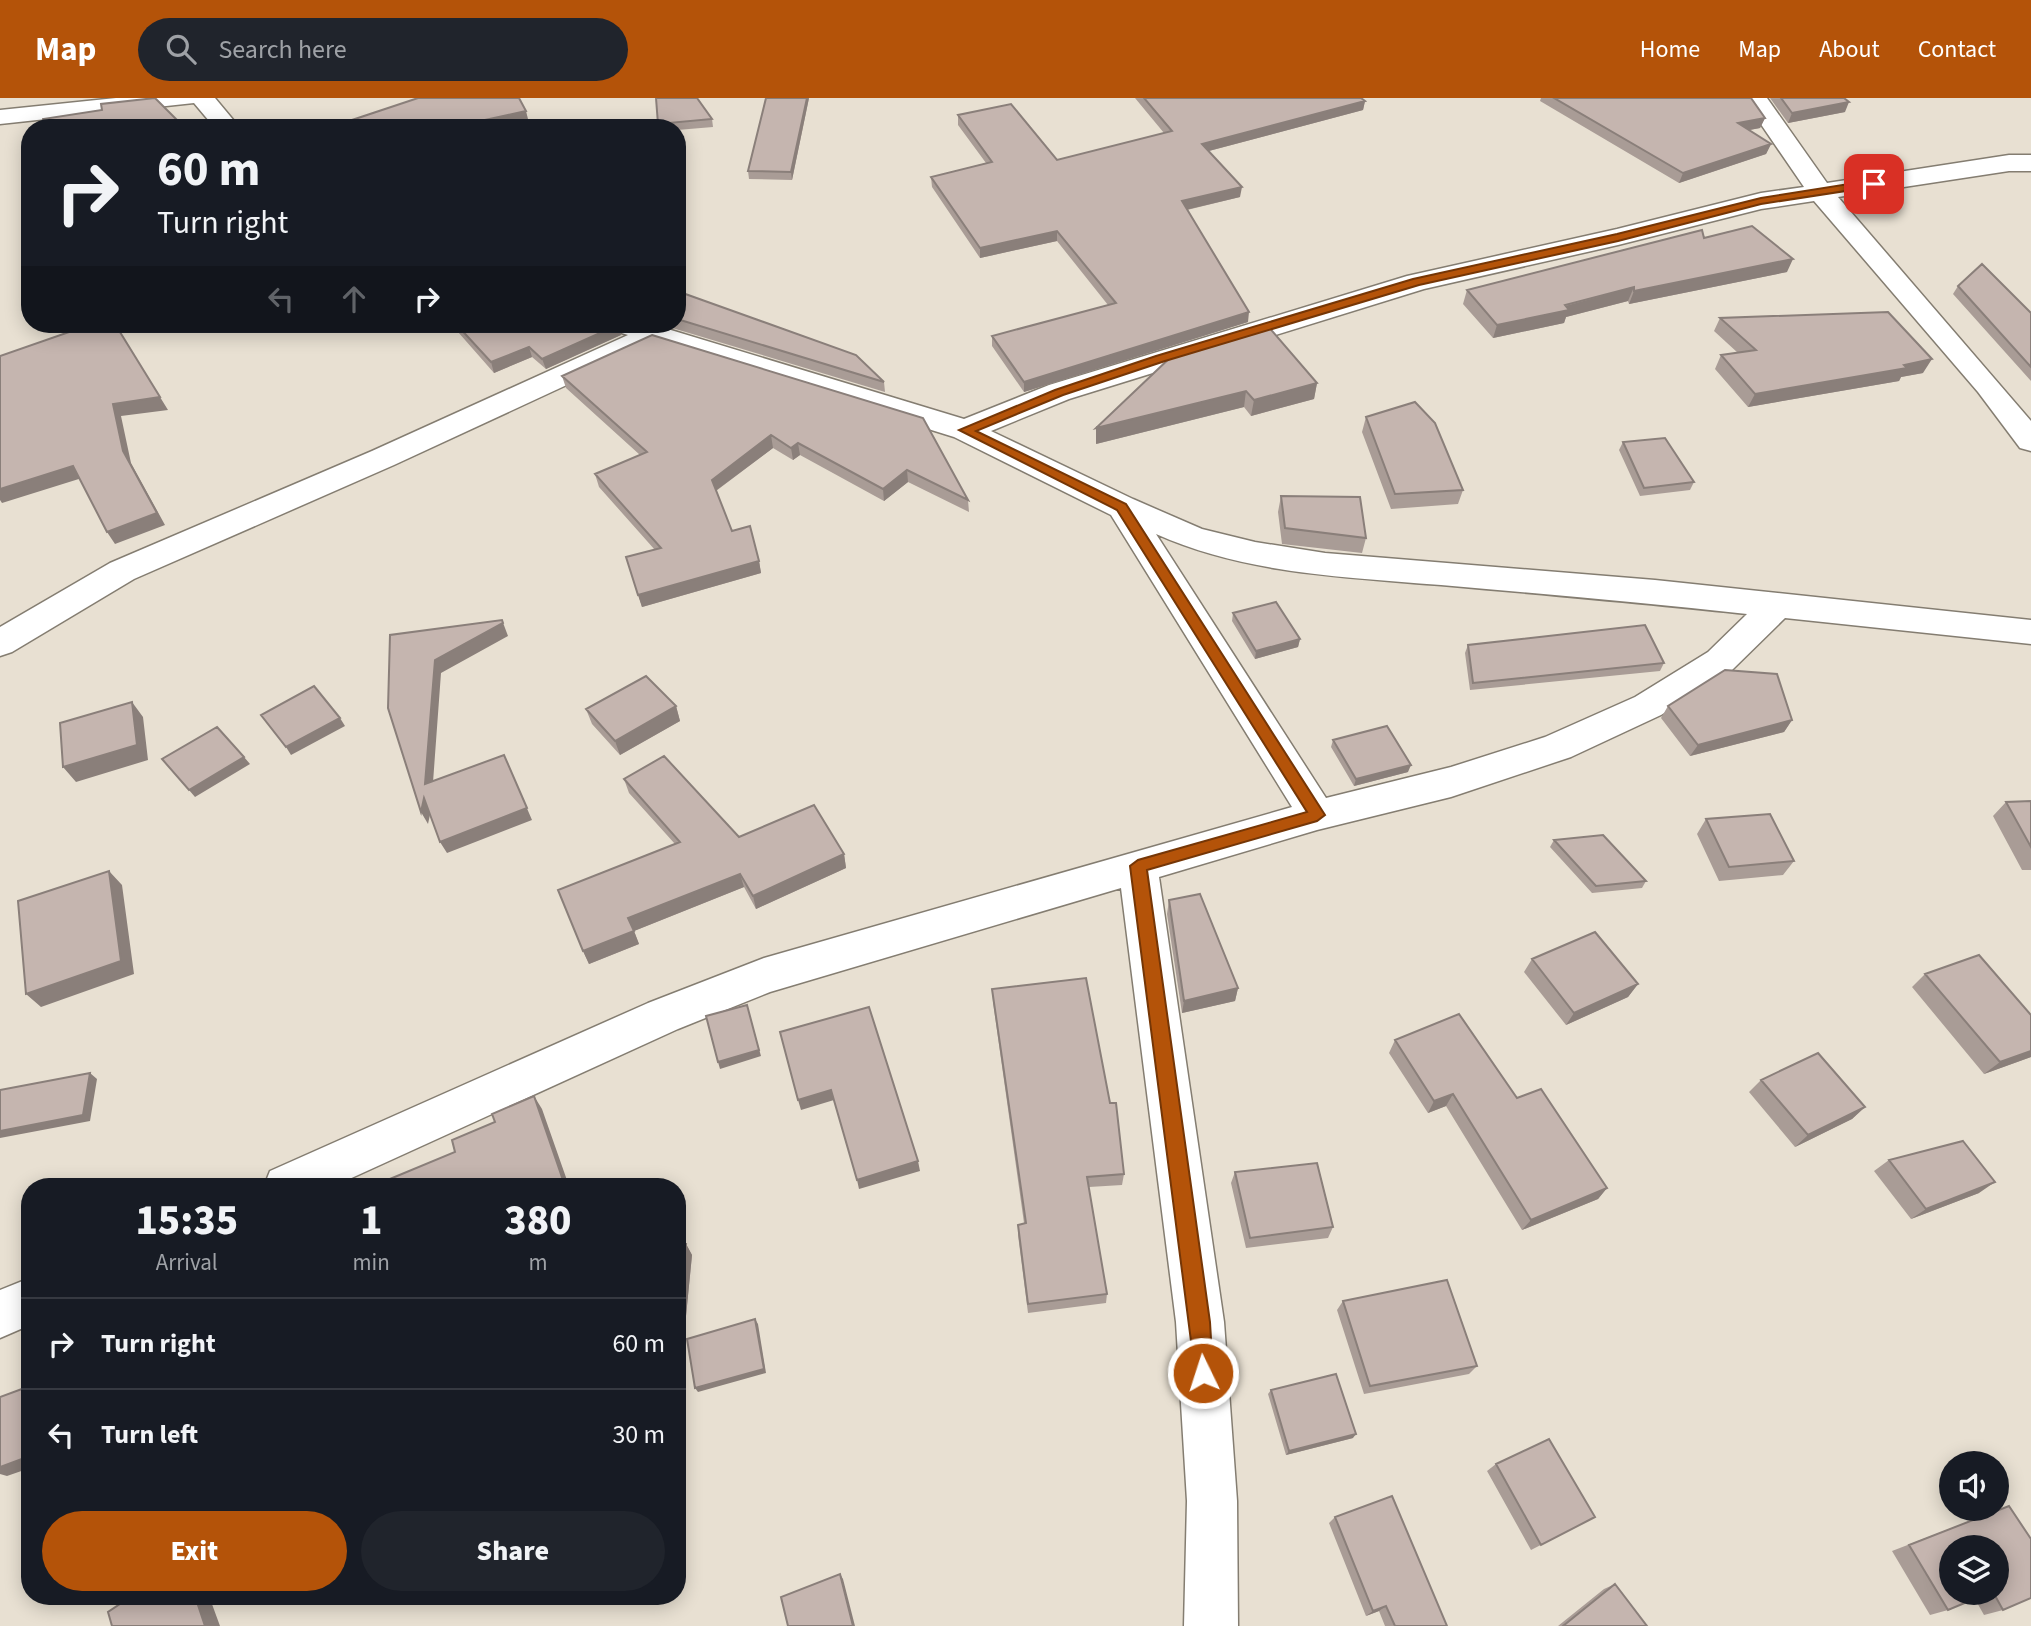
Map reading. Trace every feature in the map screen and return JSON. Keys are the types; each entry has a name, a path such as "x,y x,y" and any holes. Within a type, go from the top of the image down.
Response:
{"street":[{"path":"0,117 187,98"},
{"path":"202,98 220,119"},
{"path":"1755,98 1820,192 1988,386 2031,441"},
{"path":"965,430 1059,392 1417,282 1618,237 1761,201 2010,163 2031,163"},
{"path":"650,333 965,430 1122,507 1194,538 1278,557 1325,564 1777,605 2031,632"},
{"path":"0,643 122,571 383,458 653,334"},
{"path":"1122,507 1317,815"},
{"path":"304,1178 663,1016 764,976 1317,815 1451,782 1558,747 1648,706 1720,661 1777,605"},
{"path":"1138,866 1200,1322 1212,1501 1211,1626"},
{"path":"0,1314 21,1305"}],"building":[{"path":"155,98 176,119 43,119 102,110 101,104"},
{"path":"418,98 519,98 526,111 489,119 355,119"},
{"path":"656,98 697,98 712,119 686,121 686,119 658,119"},
{"path":"766,98 807,98 791,172 748,171"},
{"path":"1144,98 1361,98 1365,101 1202,144 1242,187 1182,201 1249,312 1024,382 992,336 1116,303 1057,231 980,248 931,177 992,162 958,115 1011,104 1057,160 1172,131"},
{"path":"1554,98 1751,98 1765,118 1738,123 1771,144 1683,173"},
{"path":"1781,98 1844,98 1849,102 1792,113"},
{"path":"1752,226 1793,259 1634,291 1634,287 1565,305 1569,310 1497,325 1467,290 1702,230 1704,238"},
{"path":"1982,264 2031,313 2031,367 1958,286"},
{"path":"686,294 856,355 884,382 686,322"},
{"path":"1888,312 1932,359 1904,365 1907,368 1755,394 1721,355 1756,350 1720,318"},
{"path":"1267,325 1317,383 1254,400 1246,391 1096,428 1174,354"},
{"path":"66,333 121,333 160,397 113,404 123,451 157,513 107,532 73,466 0,489 0,356"},
{"path":"464,333 600,333 542,359 529,347 491,362"},
{"path":"652,335 923,418 968,500 907,470 883,489 798,443 791,448 771,435 712,480 732,531 750,526 759,561 638,595 626,557 661,548 595,474 647,452 562,376"},
{"path":"1415,402 1435,423 1463,490 1395,494 1366,417"},
{"path":"1665,438 1694,482 1644,488 1623,442"},
{"path":"1281,496 1360,497 1366,538 1285,528"},
{"path":"1276,602 1300,639 1256,651 1233,613"},
{"path":"502,620 503,623 435,660 425,784 504,755 527,808 440,842 424,798 421,812 388,708 390,635"},
{"path":"1645,625 1664,663 1473,683 1468,645"},
{"path":"1725,670 1777,674 1792,720 1698,745 1668,706"},
{"path":"646,676 676,706 615,741 586,709"},
{"path":"314,686 340,718 286,747 261,715"},
{"path":"132,702 137,745 63,767 60,723"},
{"path":"1387,726 1411,765 1356,779 1333,740"},
{"path":"217,727 244,757 189,790 162,759"},
{"path":"664,756 739,837 814,805 844,854 753,896 740,874 628,918 634,931 583,951 558,890 680,842 624,779"},
{"path":"2031,801 2031,847 2006,802"},
{"path":"1770,814 1794,861 1729,867 1706,819"},
{"path":"1603,835 1646,881 1596,886 1554,840"},
{"path":"109,871 121,961 26,994 18,901"},
{"path":"1200,894 1238,988 1184,1001 1169,900"},
{"path":"1595,932 1638,984 1574,1013 1532,959"},
{"path":"1979,955 2031,1015 2031,1051 2000,1062 1925,974"},
{"path":"1086,978 1110,1103 1116,1103 1124,1174 1087,1177 1107,1294 1028,1304 1018,1225 1026,1223 992,989"},
{"path":"747,1005 759,1050 718,1062 706,1016"},
{"path":"869,1007 918,1161 857,1180 831,1090 798,1100 780,1032"},
{"path":"1459,1014 1517,1098 1541,1089 1607,1188 1531,1220 1453,1094 1434,1101 1395,1040"},
{"path":"1818,1053 1865,1107 1808,1135 1761,1080"},
{"path":"90,1073 83,1115 0,1131 0,1090"},
{"path":"534,1096 562,1178 392,1178 455,1152 452,1140 495,1122 492,1114"},
{"path":"1963,1141 1995,1182 1926,1209 1889,1160"},
{"path":"1317,1163 1333,1227 1250,1238 1235,1172"},
{"path":"1447,1280 1477,1366 1370,1386 1343,1301"},
{"path":"755,1319 764,1369 695,1388 687,1339"},
{"path":"1336,1374 1356,1434 1289,1451 1271,1390"},
{"path":"21,1389 21,1459 0,1467 0,1397"},
{"path":"1549,1439 1595,1517 1541,1545 1496,1464"},
{"path":"1392,1496 1447,1626 1395,1626 1386,1606 1373,1611 1335,1517"},
{"path":"2009,1506 2031,1539 2031,1598 2003,1610 2000,1605 2009,1605 2009,1535 1939,1535 1939,1595 1909,1545 1971,1521 2009,1521"},
{"path":"840,1574 853,1626 788,1626 781,1597"},
{"path":"1615,1584 1647,1626 1563,1626"},
{"path":"118,1605 198,1605 205,1626 112,1626 108,1612"},
{"path":"1945,1605 1960,1605 1948,1610"}],"route":[{"path":"1203,1373 1200,1322 1138,866 1317,815 1122,507 965,430 1059,392 1288,319 1417,282 1700,218 1761,201 1874,184"}]}
